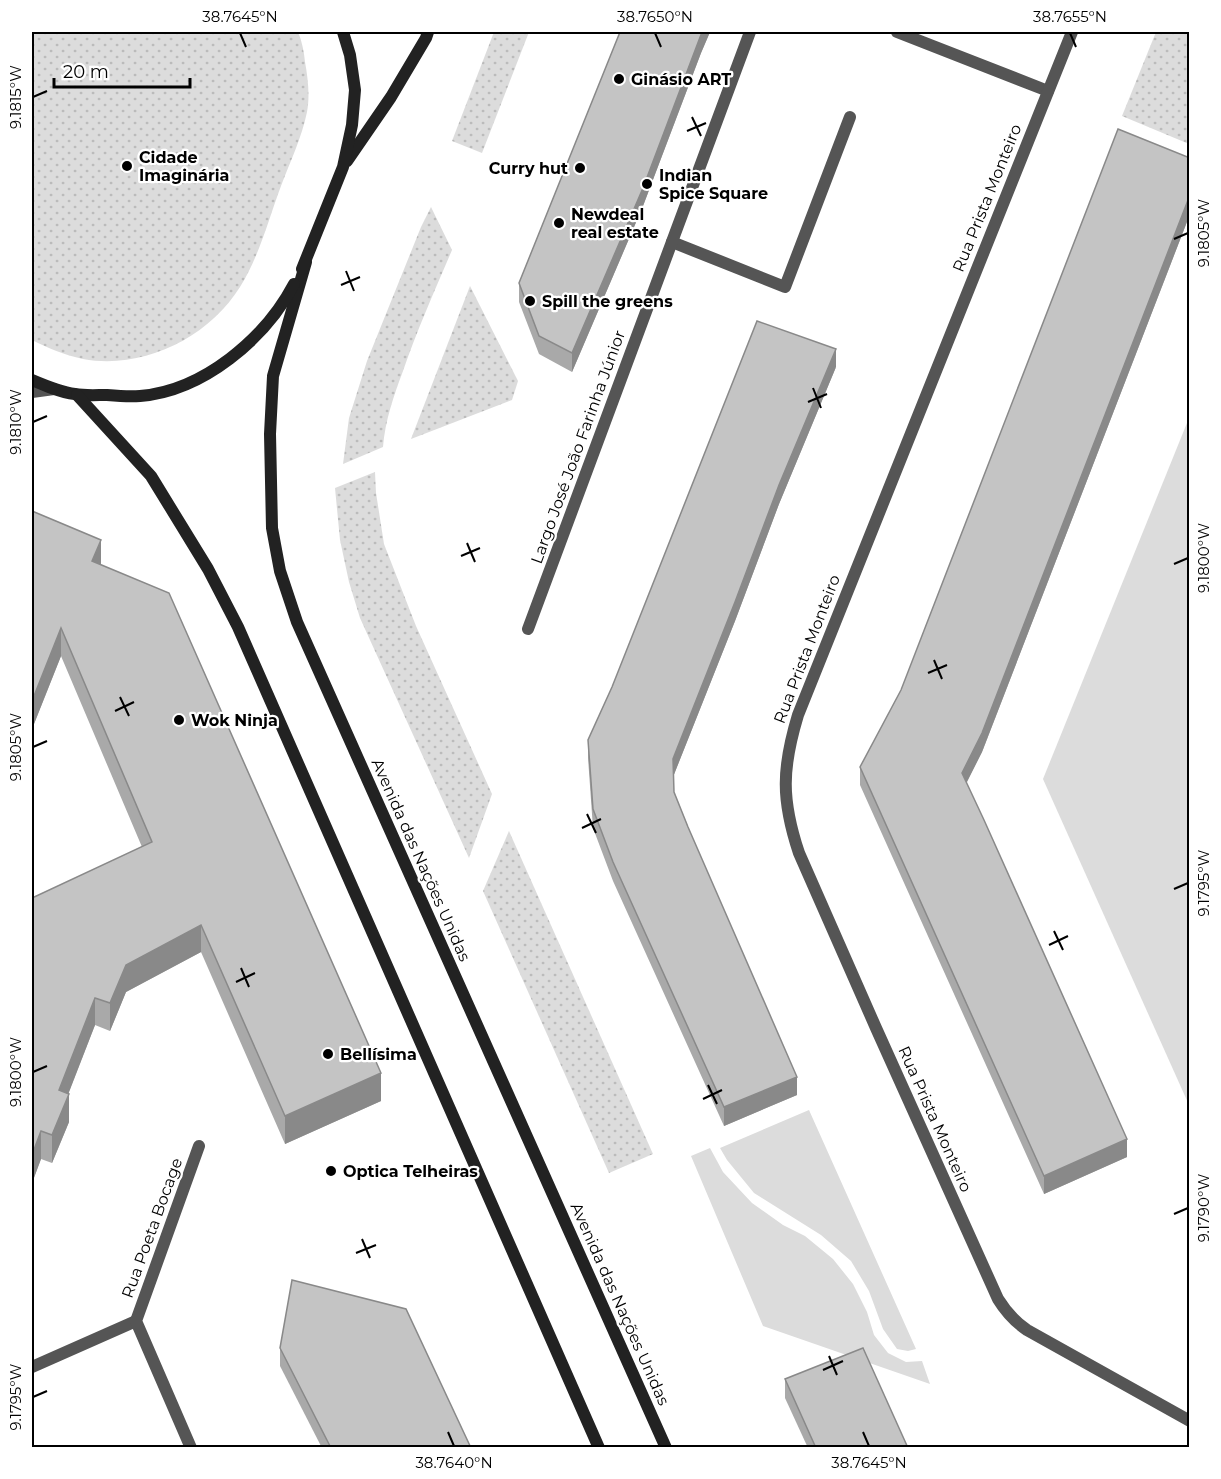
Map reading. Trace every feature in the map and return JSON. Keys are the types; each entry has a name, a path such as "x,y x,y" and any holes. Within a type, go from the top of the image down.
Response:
{"main road":[{"path":"32,380 77,395 140,396 172,390 201,377 234,356 262,331 287,298 306,262 343,166 352,125 355,90 350,55 343,32"},
{"path":"343,166 391,97 428,32"},
{"name":"Avenida das Nações Unidas","path":"306,262 273,376 270,434 272,528 280,571 297,622 666,1448"},
{"path":"77,395 151,476 208,569 238,627 599,1448"}],"street":[{"name":"Largo José João Farinha Júnior","path":"528,629 750,32"},
{"path":"897,32 1048,91"},
{"name":"Rua Prista Monteiro","path":"1072,32 798,715 786,761 785,784 791,830 799,853 993,1288 1004,1308 1010,1317 1027,1330 1190,1421"},
{"path":"672,242 785,287 850,117"},
{"path":"32,392 54,389"},
{"name":"Rua Poeta Bocage","path":"191,1448 136,1321 199,1146"},
{"name":"Rua Poeta Bocage","path":"32,1367 136,1321"}],"shaded area":[{"path":"32,32 298,32 308,81 307,112 299,140 258,250 247,275 227,305 192,335 172,346 128,360 106,361 83,359 32,340"},
{"path":"494,32 529,32 482,153 452,141"},
{"path":"1156,32 1189,32 1189,144 1122,116"},
{"path":"431,207 452,250 396,389 383,447 343,464 349,418 367,361"},
{"path":"470,286 518,381 512,400 411,439"},
{"path":"1189,418 1189,1105 1043,779"},
{"path":"375,472 384,544 416,626 492,794 469,858 360,618 349,582 340,540 335,488"},
{"path":"509,831 653,1154 609,1173 483,891"},
{"path":"809,1110 916,1349 908,1351 897,1349 883,1329 869,1291 851,1261 821,1235 754,1193 720,1148"},
{"path":"710,1148 723,1172 752,1203 783,1225 805,1236 833,1259 853,1284 867,1312 874,1335 888,1353 906,1362 922,1361 930,1384 763,1326 691,1156"}],"building":[{"path":"620,32 702,32 643,188 572,353 539,336 519,283"},
{"path":"1118,129 1190,158 1190,195 982,733 962,773 1127,1139 1044,1176 860,767 901,690"},
{"path":"757,321 836,349 779,485 673,759 674,792 797,1077 724,1107 613,862 593,809 588,740 612,687"},
{"path":"32,511 101,540 92,561 169,593 381,1073 285,1116 201,925 126,965 110,1003 95,998 59,1090 69,1094 52,1135 41,1131 32,1155 32,898 152,842 61,628 32,701"},
{"path":"292,1280 406,1309 471,1448 331,1448 280,1348"},
{"path":"863,1348 908,1448 816,1448 785,1379"}],"place":[{"name":"Ginásio ART","path":"619,79"},
{"name":"Cidade Imaginária","path":"127,166"},
{"name":"Curry hut","path":"580,168"},
{"name":"Indian Spice Square","path":"647,184"},
{"name":"Newdeal real estate","path":"559,223"},
{"name":"Spill the greens","path":"530,301"},
{"name":"Wok Ninja","path":"179,720"},
{"name":"Bellísima","path":"328,1054"},
{"name":"Optica Telheiras","path":"331,1171"}]}
